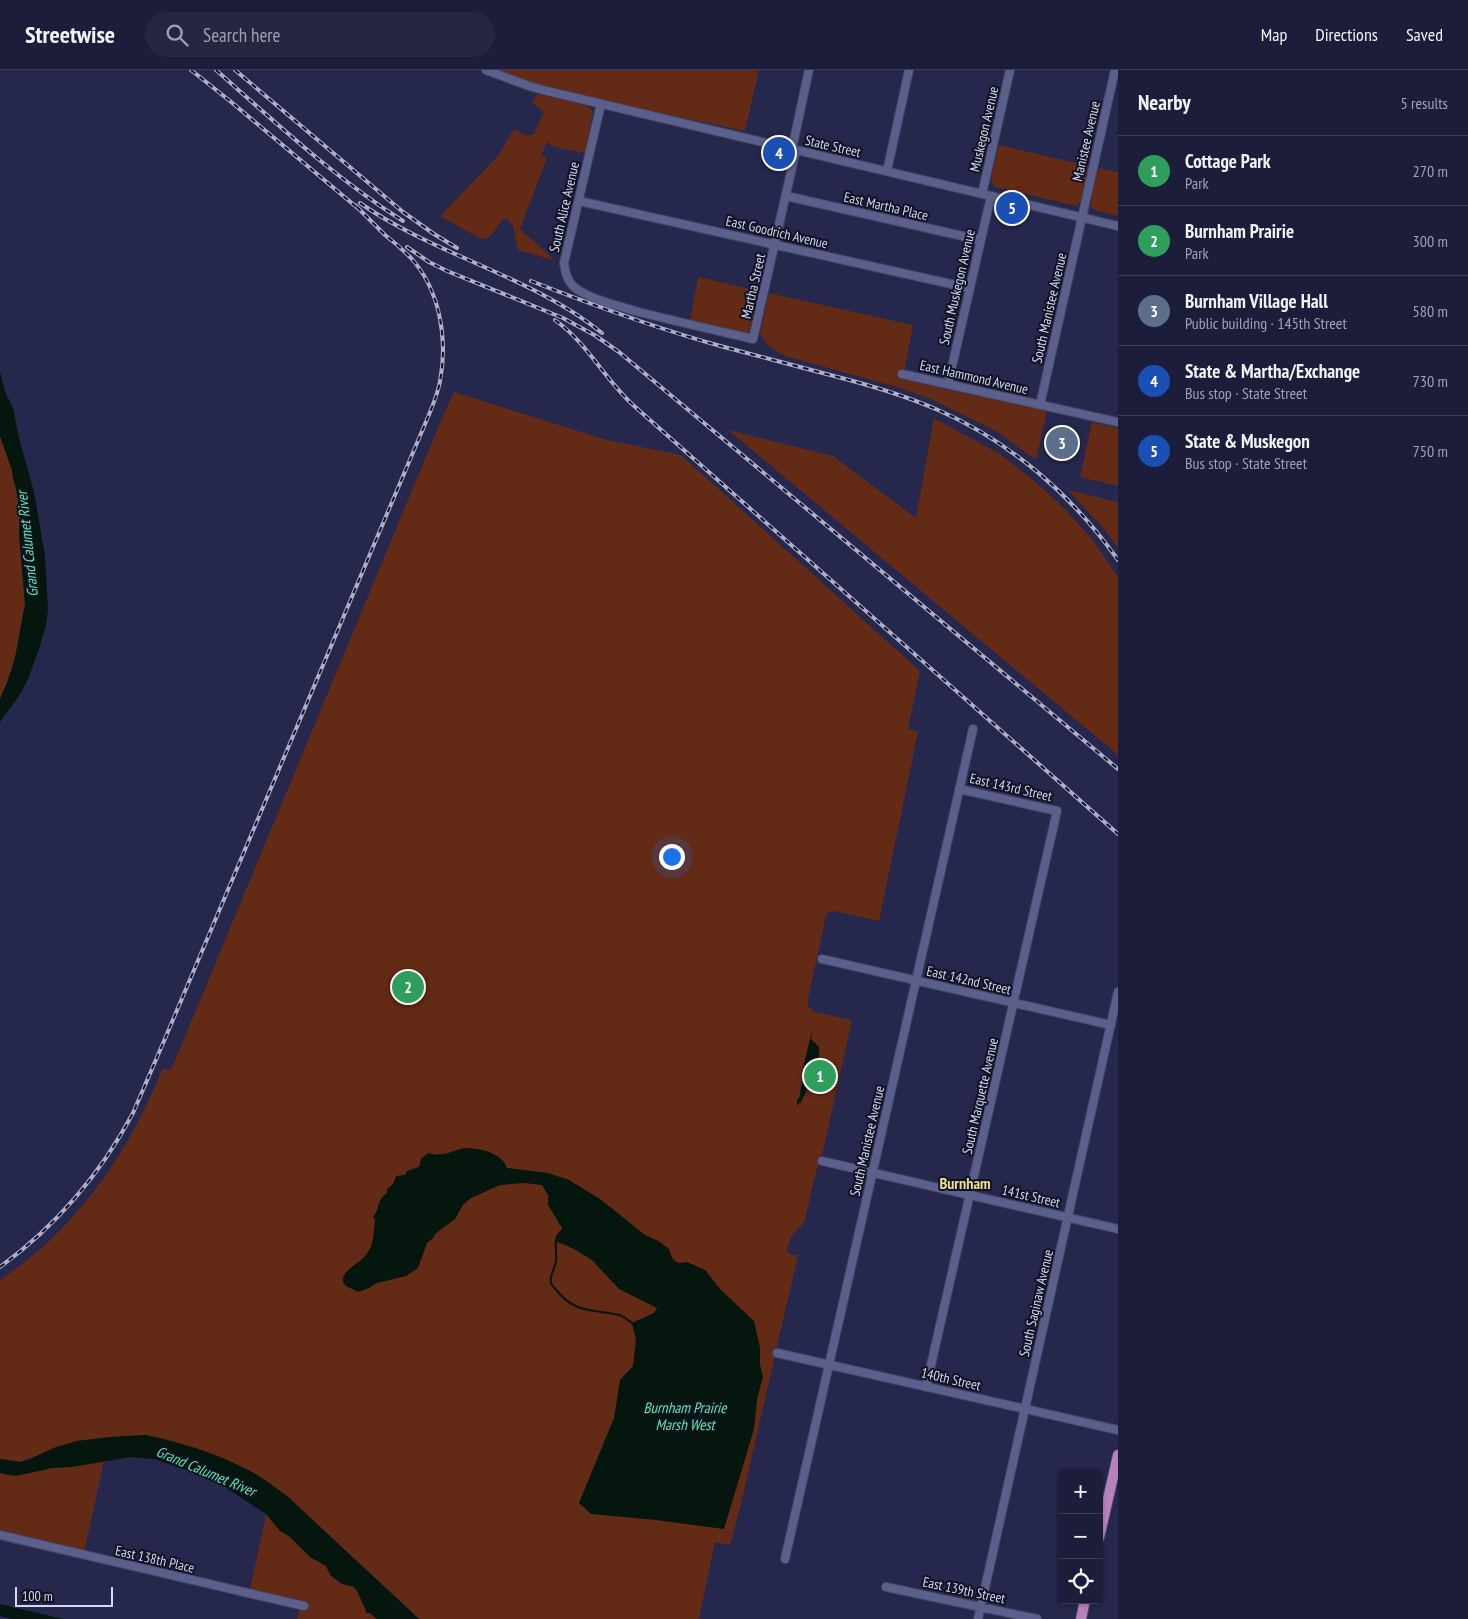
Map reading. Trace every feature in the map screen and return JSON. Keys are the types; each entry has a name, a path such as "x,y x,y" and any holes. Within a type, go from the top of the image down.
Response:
{"main road":[{"path":"1103,1521 1118,1455"},
{"path":"1081,1619 1084,1604"}],"street":[{"name":"State Street","path":"486,70 529,86 600,104 1118,226"},
{"name":"Martha Street","path":"754,339 786,196 809,70"},
{"path":"887,171 909,70"},
{"name":"Muskegon Avenue","path":"986,195 1010,70"},
{"name":"Manistee Avenue","path":"1082,217 1115,70"},
{"name":"South Alice Avenue","path":"600,104 564,263 567,279 574,287 585,294 614,305 754,339"},
{"name":"South Muskegon Avenue","path":"948,384 980,240 986,195"},
{"name":"East Martha Place","path":"786,196 980,240"},
{"name":"East Goodrich Avenue","path":"578,200 969,288"},
{"name":"South Manistee Avenue","path":"1040,405 1082,217"},
{"name":"East Hammond Avenue","path":"902,374 1118,422"},
{"name":"South Manistee Avenue","path":"784,1559 972,728"},
{"name":"East 143rd Street","path":"959,788 1057,810"},
{"name":"South Marquette Avenue","path":"926,1387 1057,810"},
{"name":"East 142nd Street","path":"822,959 1111,1025"},
{"name":"South Saginaw Avenue","path":"978,1619 1118,992"},
{"name":"141st Street","path":"822,1161 1118,1229"},
{"name":"140th Street","path":"777,1353 1118,1430"},
{"name":"East 138th Place","path":"0,1535 304,1606"},
{"name":"East 139th Street","path":"886,1586 1036,1619"}],"shaded area":[{"path":"498,70 759,70 745,131 567,93 565,96"},
{"path":"537,94 585,105 593,112 585,153 554,147 547,142 541,156 547,158 520,229 556,261 518,250 513,226 509,220 504,219 492,235 481,239 440,216 497,157 514,129 525,135 533,135 544,112 532,103"},
{"path":"999,145 1089,166 1081,200 1077,206 995,187 991,176"},
{"path":"1098,168 1118,172 1118,216 1095,210 1091,207"},
{"path":"698,277 759,291 749,333 744,335 690,322"},
{"path":"769,293 913,325 904,373 901,379 1047,411 1036,460 996,431 931,399 897,387 785,356 768,346 760,333"},
{"path":"454,392 607,440 681,455 920,671 908,729 918,732 879,921 834,911 829,912 826,916 808,1006 815,1012 852,1020 823,1151 818,1164 804,1223 791,1236 787,1251 790,1255 798,1255 741,1504 730,1545 715,1542 699,1619 419,1619 287,1496 248,1470 206,1452 145,1435 77,1441 20,1462 0,1459 0,1280 53,1237 77,1212 117,1159 134,1130 163,1068 171,1070"},
{"path":"934,418 1000,454 1031,478 1064,508 1093,540 1118,577 1118,755 728,430 833,456 916,518"},
{"path":"1092,422 1118,428 1118,486 1080,477"},
{"path":"0,436 16,488 20,515 19,533 25,604 15,658 0,699"},
{"path":"1068,490 1118,502 1118,548 1105,530"},
{"path":"104,1461 84,1552 0,1532 0,1473 15,1476 52,1468 71,1467"},
{"path":"266,1514 280,1530 289,1536 310,1557 326,1566 330,1572 345,1584 354,1587 367,1613 370,1613 377,1619 297,1619 299,1609 304,1611 306,1603 250,1590"}],"water":[{"name":"Grand Calumet River","path":"0,372 6,394 13,408 34,492 45,556 48,610 46,626 28,679 19,696 0,722 0,699 15,658 25,604 19,533 20,515 16,488 0,436"},
{"path":"812,1031 811,1039 819,1047 818,1060 806,1092 797,1106 801,1086 810,1066 809,1064 805,1066 802,1072"},
{"name":"Burnham Prairie Marsh West","path":"464,1148 489,1152 500,1158 507,1168 548,1173 569,1180 600,1199 645,1235 660,1242 669,1249 672,1258 678,1263 687,1262 705,1270 721,1290 754,1321 760,1348 760,1365 763,1377 757,1399 754,1429 724,1529 591,1514 579,1503 614,1418 620,1380 633,1366 636,1340 632,1323 654,1313 657,1308 619,1289 592,1260 574,1249 555,1241 562,1228 548,1205 548,1195 542,1185 524,1183 500,1185 471,1198 463,1205 455,1219 435,1234 427,1243 418,1268 406,1276 377,1283 358,1292 347,1287 344,1283 343,1278 345,1274 370,1249 375,1220 373,1217 380,1201 387,1193 387,1189 393,1184 396,1176 405,1175 407,1171 419,1167 421,1159 428,1153 442,1154"},
{"name":"Grand Calumet River","path":"145,1435 211,1453 263,1479 287,1496 419,1619 377,1619 370,1613 366,1613 354,1587 342,1584 331,1576 326,1566 310,1557 289,1536 280,1531 266,1514 207,1477 154,1459 132,1457 71,1467 52,1468 15,1476 0,1473 0,1459 20,1462 56,1447 77,1441"},
{"path":"0,1604 63,1619 12,1619 0,1616"}],"waterway":[{"path":"560,1232 557,1238 556,1261 551,1278 551,1283 554,1287 566,1300 580,1308 619,1315 632,1323"}],"railway":[{"path":"191,70 360,210"},
{"path":"216,70 330,168 403,221"},
{"path":"235,70 403,212 457,248"},
{"path":"360,203 420,238 514,280 544,296 574,313 602,333"},
{"path":"0,1267 40,1234 75,1198 106,1157 133,1113 437,394 442,365 442,332 435,300 429,285 411,258 355,205"},
{"path":"407,247 429,262 447,271 563,318 596,336 619,352 1118,769"},
{"path":"531,281 675,333 873,387 938,410 990,438 1015,454 1038,473 1081,514 1118,560"},
{"path":"555,320 577,339 633,405 1118,834"}],"place":[{"name":"State & Martha/Exchange","path":"779,153"},
{"name":"State & Muskegon","path":"1012,208"},
{"name":"Burnham Village Hall","path":"1062,443"},
{"name":"Burnham Prairie","path":"408,987"},
{"name":"Cottage Park","path":"820,1076"}],"district":[{"name":"Burnham","path":"965,1183"}]}
